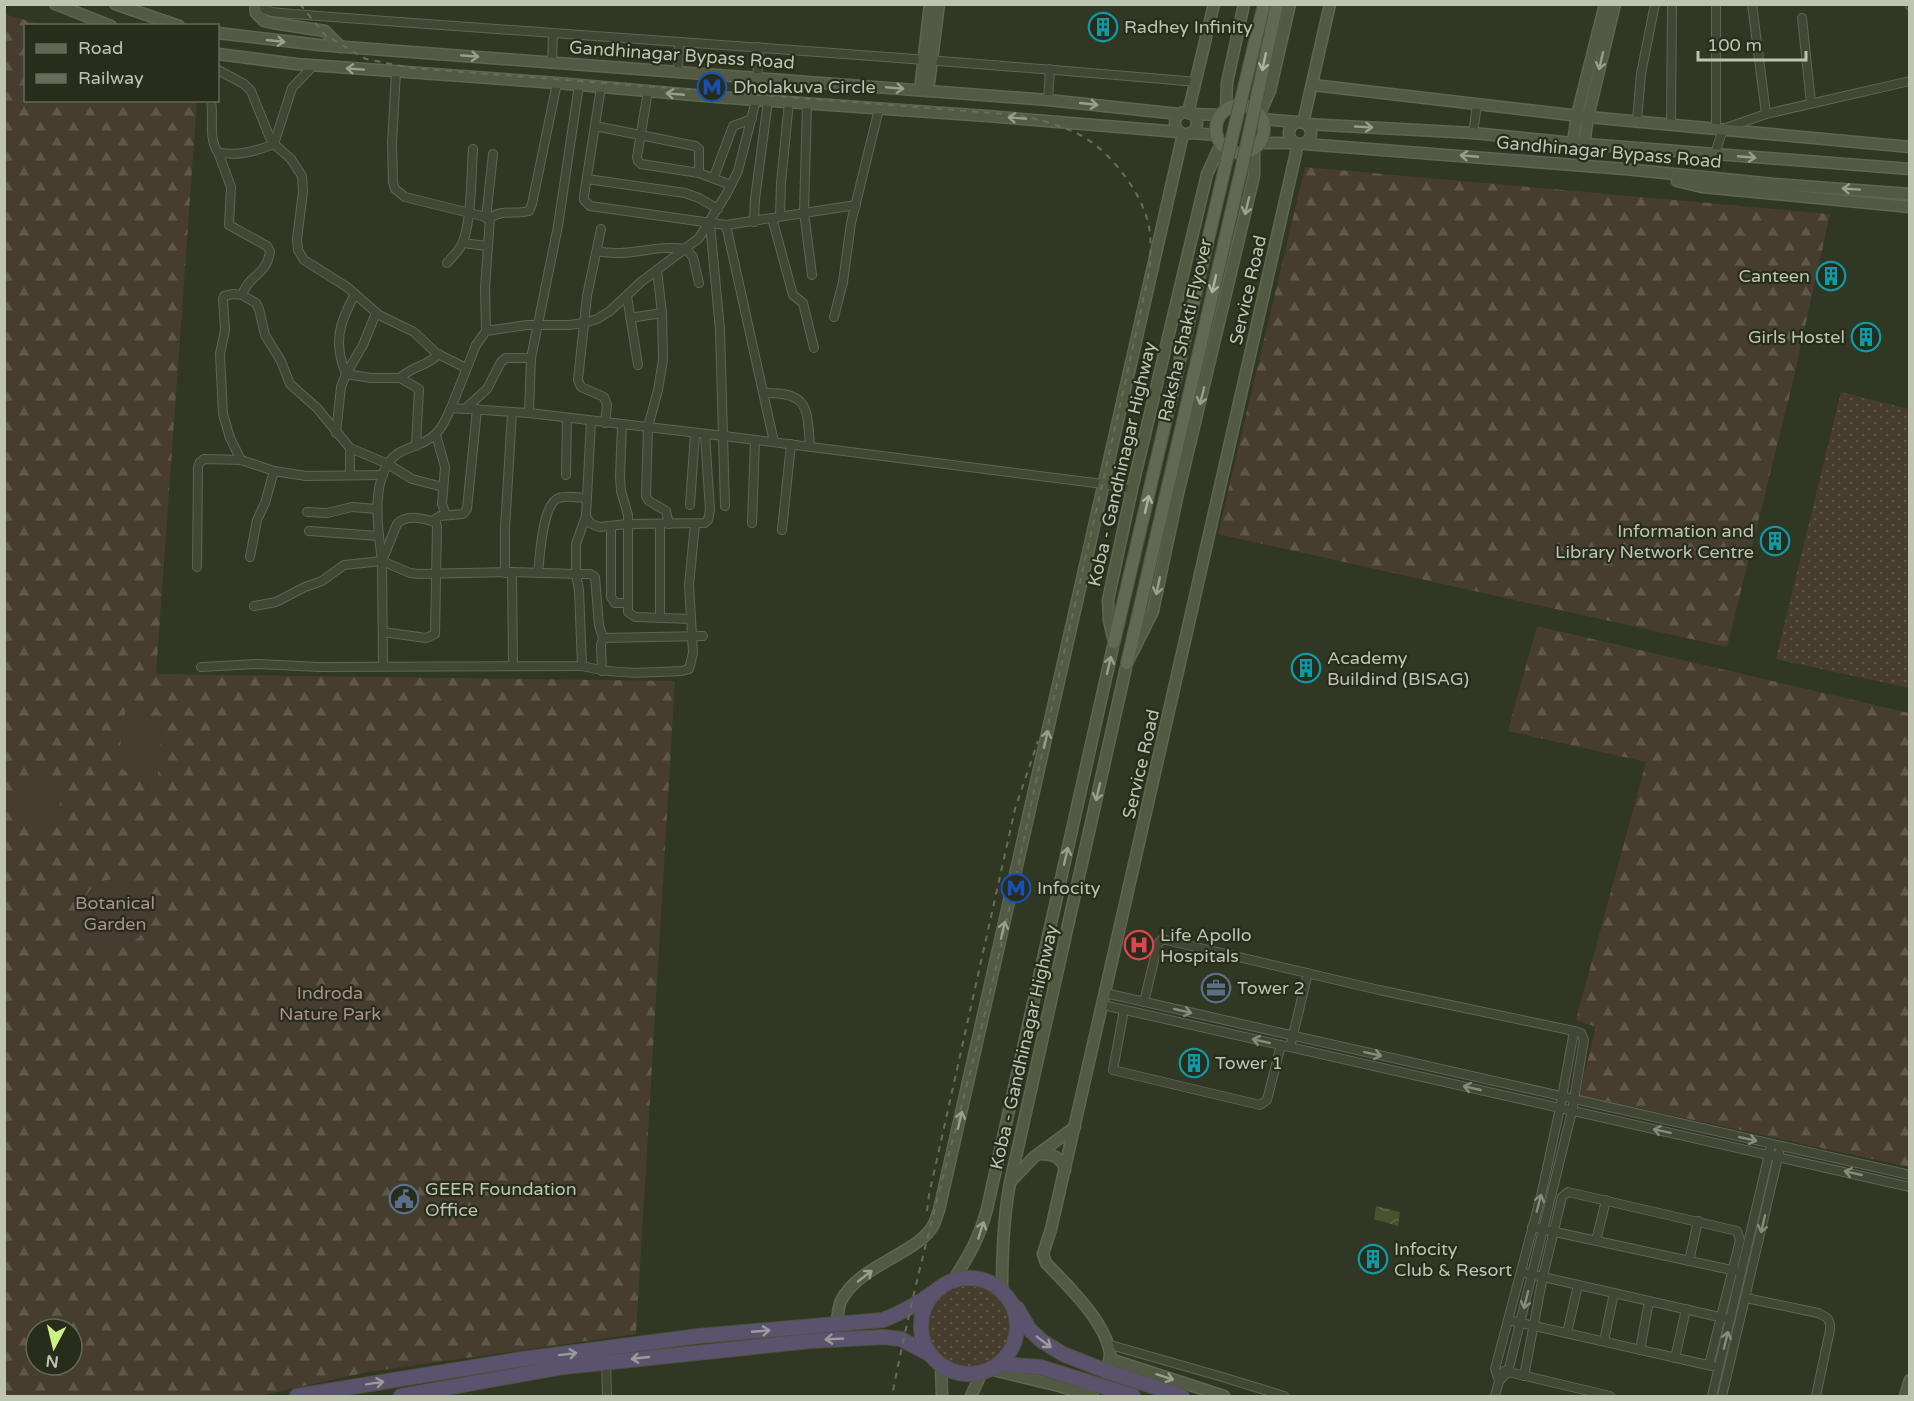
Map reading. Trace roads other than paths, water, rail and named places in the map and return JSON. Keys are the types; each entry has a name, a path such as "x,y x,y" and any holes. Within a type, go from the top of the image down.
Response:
{"highway":[{"path":"297,1396 523,1359 699,1336 883,1320 900,1314 953,1281 968,1278 983,1280 997,1287 1023,1315 1030,1330 1042,1341 1063,1354 1108,1365 1182,1396"},
{"path":"940,1288 930,1299 923,1312 921,1327 924,1342 931,1355 941,1365 961,1373 991,1368 1040,1367 1133,1396"},
{"path":"991,1368 1008,1357 1015,1342 1018,1326 1015,1311 1005,1294"},
{"path":"401,1396 563,1366 810,1341 884,1337 901,1339 931,1355"}],"main road":[{"path":"55,4 106,24"},
{"path":"115,4 173,24"},
{"path":"924,91 930,4"},
{"path":"927,61 939,4"},
{"path":"1184,133 1175,122 1187,114 1214,4"},
{"path":"1224,112 1235,106 1244,106 1252,109 1260,117 1264,132 1257,146 1242,153 1235,152 1219,140 1218,122 1224,112 1227,83 1244,4"},
{"name":"Raksha Shakti Flyover","path":"1114,642 1264,4"},
{"name":"Raksha Shakti Flyover","path":"1127,663 1242,166 1276,4"},
{"path":"1260,117 1270,91 1290,4"},
{"path":"1302,123 1313,85 1330,4"},
{"path":"1578,143 1605,4"},
{"path":"1583,116 1615,4"},
{"path":"255,5 256,13 264,21 325,31 341,47"},
{"name":"Gandhinagar Bypass Road","path":"219,33 341,47 759,77 1048,100 1187,114 1224,112"},
{"name":"Gandhinagar Bypass Road","path":"219,54 312,66 557,83 1184,133 1219,140"},
{"path":"1313,85 1477,105 1910,147"},
{"path":"1184,133 1194,130 1197,124 1187,114"},
{"name":"Gandhinagar Bypass Road","path":"1260,117 1302,123 1473,133 1910,169"},
{"path":"1302,123 1310,128 1311,135 1299,144 1289,134 1291,127 1302,123"},
{"path":"836,1324 840,1302 850,1289 883,1262 923,1238 934,1225 939,1210 1184,133"},
{"name":"Koba - Gandhinagar Highway","path":"953,1281 974,1248 981,1230 1114,642 1109,620 1108,600 1132,489 1207,174 1219,140"},
{"name":"Gandhinagar Bypass Road","path":"1257,146 1299,144 1910,194"},
{"name":"Service Road","path":"1108,1365 1107,1344 1094,1317 1046,1263 1043,1254 1051,1229 1106,993 1299,144"},
{"name":"Koba - Gandhinagar Highway","path":"1005,1294 1002,1246 1004,1214 1010,1183 1127,663 1153,611 1177,498 1254,176 1257,146"},
{"path":"1625,170 1702,187 1910,207"},
{"path":"1010,1183 1039,1154 1075,1127"},
{"path":"1039,1154 1059,1158 1065,1170"},
{"path":"941,1365 942,1396"},
{"path":"1108,1365 1224,1396"},
{"path":"971,1396 991,1368 1093,1396"},
{"path":"1905,1396 1910,1380"}],"street":[{"path":"1637,121 1641,74 1655,4"},
{"path":"1671,124 1672,4"},
{"path":"1716,4 1719,128 1716,154"},
{"path":"1752,4 1766,114"},
{"path":"255,5 272,12 1050,69 1196,82"},
{"path":"1802,18 1812,103"},
{"path":"552,62 553,34"},
{"path":"678,71 679,43"},
{"path":"486,331 511,326 584,323 604,315 641,282 699,238 710,224 738,171 756,100 759,47"},
{"path":"274,144 292,87 312,66"},
{"path":"1048,100 1050,69"},
{"path":"219,71 244,84 251,91 265,128 274,144 291,159 302,176 297,239 298,250 304,260 346,287 376,313 414,332 439,354 466,369"},
{"path":"396,72 392,143 395,189 405,197 488,218 502,213 529,211 557,83"},
{"path":"1719,128 1766,114 1910,81"},
{"path":"529,413 531,358 558,226 579,85"},
{"path":"601,87 584,200 590,206 726,225 856,205"},
{"path":"648,91 638,161 641,164 699,173 731,185"},
{"path":"754,222 768,101"},
{"path":"211,102 215,148 231,187 229,225 267,246 270,251 262,273 248,282 242,295"},
{"path":"789,102 776,217 793,295 803,303 814,348"},
{"path":"807,104 804,212 812,275"},
{"path":"1473,133 1477,105"},
{"path":"834,317 843,282 856,205 879,109"},
{"path":"714,177 733,126 752,119"},
{"path":"595,126 698,147 699,173"},
{"path":"218,152 243,153 274,144"},
{"path":"447,263 463,243 473,149"},
{"path":"383,665 382,561 377,509 383,475 397,454 436,435 451,408 476,345 486,331 484,309 493,154"},
{"path":"587,179 685,194 699,198 718,209"},
{"path":"710,224 720,330 725,506"},
{"path":"726,225 774,442"},
{"path":"601,229 587,296 579,384 584,390 604,397 607,405 604,423"},
{"path":"463,243 487,246"},
{"path":"597,251 619,254 664,246 686,249 693,257 699,283"},
{"path":"657,270 662,313 663,360 648,427 646,496 649,501 666,511 660,618"},
{"path":"241,460 225,425 220,354 225,330 223,299 227,294 242,295 256,303 260,309 265,335 281,361 290,384 317,408 350,448 412,478 443,487"},
{"path":"346,374 339,359 338,336 342,320 355,294"},
{"path":"627,296 638,365"},
{"path":"336,432 341,387 363,345 376,313"},
{"path":"630,318 662,313"},
{"path":"400,378 411,368 429,363 439,354"},
{"path":"465,409 487,389 501,362 506,358 531,358"},
{"path":"346,374 371,378 400,378 418,389 416,446"},
{"path":"764,393 788,395 803,402 810,447"},
{"path":"451,408 529,413 791,444 1132,489"},
{"path":"432,521 446,514 463,514 467,510 477,409"},
{"path":"512,412 505,529 513,665"},
{"path":"566,475 567,418"},
{"path":"582,666 576,544 586,516 591,421"},
{"path":"622,424 621,491 628,524 628,612 630,615 691,619"},
{"path":"690,505 695,433"},
{"path":"586,516 593,525 599,527 628,524 705,523 710,510 705,434"},
{"path":"436,435 445,467 442,504 446,514"},
{"path":"752,523 755,440"},
{"path":"782,530 791,444"},
{"path":"350,448 350,475"},
{"path":"197,567 198,468 204,459 241,460 274,471 306,476 383,475"},
{"path":"250,557 257,520 265,503 274,471"},
{"path":"538,573 546,519 552,502 557,498 565,497 587,498"},
{"path":"307,512 327,513 352,507 377,509"},
{"path":"382,561 397,524 402,519 406,517 432,521 436,524 437,627 435,634 426,638 383,632"},
{"path":"201,667 258,664 319,667 513,665 582,666 625,673 689,669 693,653 693,638 689,585 695,524"},
{"path":"611,526 611,597 615,603 628,603"},
{"path":"309,531 379,536"},
{"path":"254,606 276,602 322,581 344,565 382,561 410,573 590,574 595,577 599,625 603,638 602,671"},
{"path":"603,638 703,636"},
{"path":"1144,1002 1158,944 1161,940 1581,1033 1584,1040 1572,1111 1508,1372 1499,1381 1495,1396"},
{"path":"1290,1047 1308,974"},
{"path":"1106,993 1910,1175"},
{"path":"1103,1005 1910,1187"},
{"path":"1124,1010 1113,1070 1250,1103 1260,1105 1265,1103 1281,1045"},
{"path":"1499,1381 1495,1369 1560,1108 1574,1031"},
{"path":"1709,1365 1721,1317 1738,1271 1771,1144"},
{"path":"1722,1396 1780,1146"},
{"path":"1524,1376 1554,1231 1565,1193 1572,1192 1737,1232 1740,1240 1732,1319 1712,1396"},
{"path":"1596,1241 1606,1200"},
{"path":"1689,1261 1698,1221"},
{"path":"1532,1227 1738,1271"},
{"path":"1521,1272 1732,1319"},
{"path":"1567,1333 1578,1285"},
{"path":"1604,1341 1614,1293"},
{"path":"1746,1298 1818,1313 1827,1317 1831,1323 1816,1396"},
{"path":"1640,1350 1649,1301"},
{"path":"1675,1358 1686,1309"},
{"path":"1508,1320 1719,1367"},
{"path":"1107,1344 1284,1396"},
{"path":"606,1362 607,1396"},
{"path":"1495,1369 1610,1396"}],"water":[{"path":"1376,1206 1400,1212 1398,1226 1374,1219"}],"railway":[{"path":"300,4 325,35 366,59 412,68 1019,115 1065,128 1102,150 1131,184 1144,210 1151,242 1148,277 1009,911 927,1238 892,1396"},
{"path":"927,1211 1015,809 1038,741"}],"place":[{"name":"Radhey Infinity","path":"1103,27"},
{"name":"Dholakuva Circle","path":"712,87"},
{"name":"Canteen","path":"1831,276"},
{"name":"Girls Hostel","path":"1866,337"},
{"name":"Information and Library Network Centre","path":"1775,541"},
{"name":"Academy Buildind (BISAG)","path":"1306,668"},
{"name":"Infocity","path":"1016,888"},
{"name":"Life Apollo Hospitals","path":"1139,945"},
{"name":"Tower 2","path":"1216,988"},
{"name":"Tower 1","path":"1194,1063"},
{"name":"GEER Foundation Office","path":"404,1199"},
{"name":"Infocity Club & Resort","path":"1373,1259"}],"park label":[{"name":"Botanical Garden","path":"115,913"},
{"name":"Indroda Nature Park","path":"330,1003"}]}
